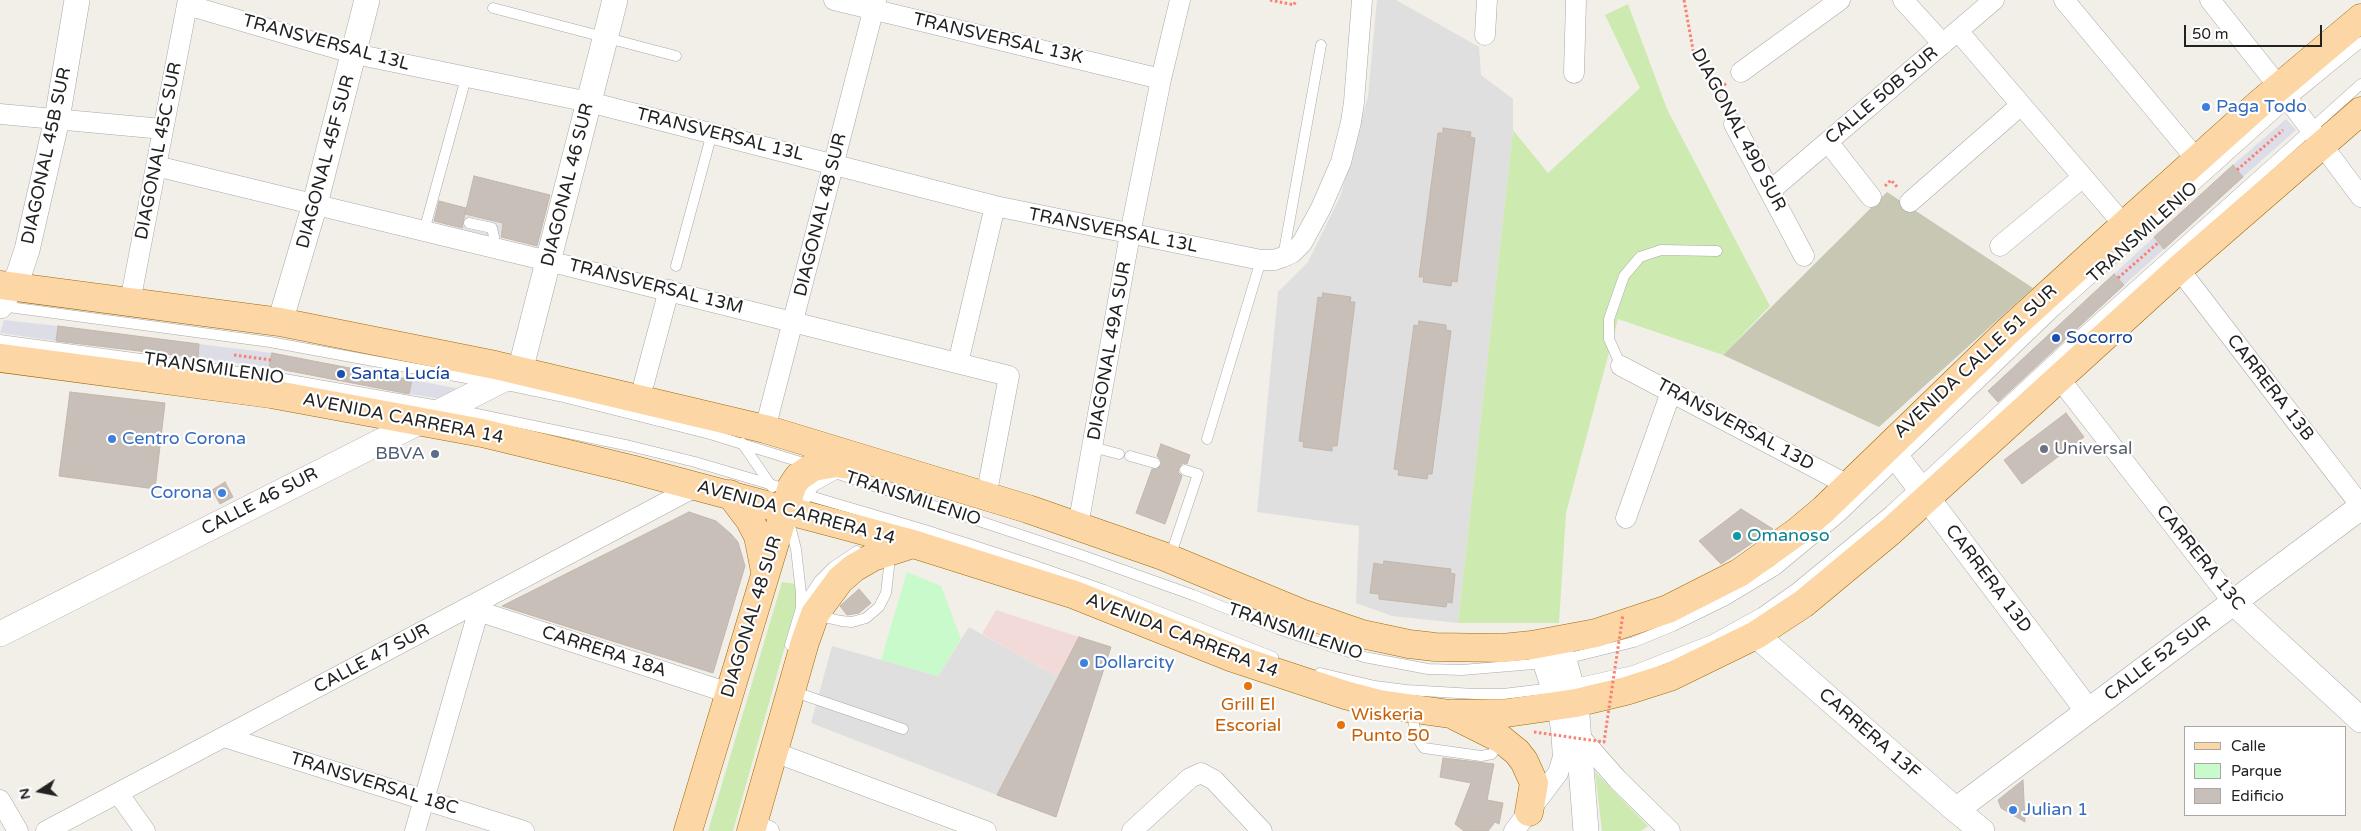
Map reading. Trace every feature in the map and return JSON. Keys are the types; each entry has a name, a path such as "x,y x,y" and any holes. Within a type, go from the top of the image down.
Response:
{"main road":[{"name":"AVENIDA CALLE 51 SUR","path":"1548,653 1668,609 1739,573 1798,531 1848,485 1893,453 2009,330 2124,224 2197,160 2284,94 2361,18"},
{"path":"1564,696 1626,692 1670,677 1756,635 1824,588 1922,492 2059,378 2179,269 2316,136 2361,111"},
{"path":"3,296 130,302 280,322 464,358 520,371 753,436 1028,509 1169,558 1319,620 1385,640 1435,647 1493,648 1548,653"},
{"name":"AVENIDA CARRERA 14","path":"0,358 271,394 482,433 697,486 739,486 785,507 893,542 1075,595 1293,680 1379,704 1450,714 1508,713 1564,696"},
{"path":"825,470 836,463 850,465 909,482 986,497"},
{"name":"DIAGONAL 48 SUR","path":"688,831 729,693 771,579 785,507 798,477 825,470"},
{"path":"739,486 749,519 758,536 771,579"},
{"path":"757,829 774,752 792,691 808,611 840,580 893,542"},
{"path":"1450,714 1501,739 1517,752 1532,776 1534,790 1521,821"}],"street":[{"name":"DIAGONAL 45B SUR","path":"3,296 19,274 27,250 57,120 77,0"},
{"name":"DIAGONAL 45F SUR","path":"280,322 315,204 368,0"},
{"name":"DIAGONAL 46 SUR","path":"520,371 615,0"},
{"name":"TRANSVERSAL 13K","path":"834,0 875,5 1162,79"},
{"name":"DIAGONAL 49A SUR","path":"1078,526 1130,234 1180,0"},
{"path":"1283,257 1292,253 1302,243 1321,208 1340,162 1351,122 1354,102 1362,0"},
{"path":"1484,35 1488,0"},
{"path":"1574,73 1576,0"},
{"path":"1742,72 1840,0"},
{"path":"1903,0 1943,44"},
{"name":"CALLE 50B SUR","path":"1770,191 1994,0"},
{"path":"2064,0 2197,160"},
{"path":"2210,0 2284,94 2361,197"},
{"name":"TRANSVERSAL 13L","path":"188,2 355,54 589,102 995,206 1261,260 1274,260 1283,257"},
{"name":"DIAGONAL 45C SUR","path":"130,302 188,2"},
{"name":"DIAGONAL 48 SUR","path":"753,436 794,322 875,5"},
{"path":"1958,31 2124,224"},
{"path":"1910,202 2022,104"},
{"path":"0,114 163,129"},
{"name":"DIAGONAL 49D SUR","path":"1734,124 1804,256"},
{"path":"1828,142 1871,197"},
{"name":"TRANSVERSAL 13M","path":"156,166 548,260 1010,376 986,497"},
{"path":"2000,246 2083,177"},
{"path":"958,363 995,206"},
{"name":"CARRERA 13B","path":"2179,269 2361,507"},
{"path":"644,383 670,290"},
{"name":"TRANSVERSAL 13D","path":"1621,366 1848,485"},
{"name":"CALLE 46 SUR","path":"0,634 520,371"},
{"name":"CARRERA 13C","path":"2059,378 2233,602 2361,720"},
{"path":"1626,518 1671,392"},
{"name":"CARRERA 13D","path":"1893,453 2088,711"},
{"name":"CALLE 47 SUR","path":"46,831 479,606 697,486"},
{"name":"CALLE 52 SUR","path":"1956,810 2361,507"},
{"path":"415,831 479,606"},
{"name":"CARRERA 18A","path":"479,606 729,693"},
{"name":"CARRERA 13F","path":"1756,635 1982,831"},
{"path":"1548,653 1580,737 1586,831"},
{"path":"1521,821 1558,773 1562,763 1561,729 1564,696"},
{"name":"TRANSVERSAL 18C","path":"224,737 524,831"},
{"path":"1580,737 1618,780 1670,831"},
{"path":"774,752 986,831"},
{"path":"1132,831 1190,778 1201,773 1214,780 1262,831"},
{"path":"118,793 145,831"},
{"path":"0,800 18,831"}],"lane":[{"path":"493,8 676,56"},
{"name":"TRANSMILENIO","path":"3,296 493,383 753,436 825,470 1081,555 1193,595 1278,629 1364,657 1428,668 1453,670 1490,669 1548,653 1634,642 1702,613 1776,570 1819,535 1893,453 2056,310 2284,94 2361,42"},
{"path":"1283,257 1322,45"},
{"path":"424,231 466,78"},
{"name":"TRANSMILENIO","path":"1308,669 1347,680 1406,690 1564,696 1658,662 1712,640 1740,625 1795,589 1922,492 2078,337 2316,136 2361,84"},
{"path":"676,266 712,133"},
{"path":"469,223 492,228 494,237 492,247"},
{"path":"1621,366 1609,339 1609,319 1624,276 1640,257 1660,250 1717,251"},
{"path":"1208,439 1261,260"},
{"name":"TRANSMILENIO","path":"0,340 267,376 446,408 630,446 739,486"},
{"path":"753,436 785,507 808,611 787,655"},
{"path":"1092,447 1155,462"},
{"path":"1169,558 1198,474 1185,470"},
{"path":"808,611 841,621 852,622 866,618 879,607 886,593 893,542"},
{"name":"TRANSMILENIO","path":"893,542 1028,563 1104,590 1283,661"},
{"path":"792,691 818,698 903,729"},
{"path":"1411,709 1417,738 1424,748 1480,756 1492,754 1501,739"}],"path":[{"path":"1270,0 1294,6 1296,0"},
{"name":"DIAGONAL 49D SUR","path":"1684,0 1693,50 1734,124"},
{"path":"2237,170 2283,130"},
{"path":"1871,197 1891,180 1910,202"},
{"path":"2118,278 2159,242"},
{"path":"1534,732 1604,742 1623,614"}],"shaded area":[{"path":"1377,0 1396,0 1479,47 1481,75 1513,99 1513,130 1458,623 1392,616 1356,603 1359,526 1257,512 1278,292 1308,262 1340,197 1368,96"},
{"path":"2286,119 2296,130 2243,177 2233,165"},
{"path":"1887,192 2033,288 1879,427 1723,355"},
{"path":"465,214 503,223 499,238 461,229"},
{"path":"2154,237 2164,249 2124,285 2114,274"},
{"path":"4,320 58,326 56,341 0,333"},
{"path":"199,344 272,353 269,367 197,358"},
{"path":"412,380 466,390 449,400 409,394"},
{"path":"996,610 1079,637 1058,677 982,634"},
{"path":"969,627 1058,677 997,795 811,723 832,646 938,676"}],"green space":[{"path":"1628,4 1667,109 1770,306 1723,355 1618,319 1566,513 1559,623 1458,623 1513,130 1548,173 1640,88 1605,15"},
{"path":"907,572 941,586 961,639 938,676 881,660"},
{"path":"782,582 796,584 796,607 733,831 708,831"},
{"path":"1595,772 1648,826 1641,831 1602,831"}],"building":[{"path":"1443,128 1471,132 1470,137 1475,138 1457,282 1452,281 1451,286 1423,282 1424,277 1419,277 1438,133 1443,133"},
{"path":"2233,165 2243,177 2164,249 2154,237"},
{"path":"474,176 550,195 537,246 501,237 503,223 465,214"},
{"path":"439,201 466,208 462,228 434,221"},
{"name":"Socorro","path":"2114,274 2124,285 1998,402 1988,391"},
{"path":"1323,293 1351,297 1350,302 1355,302 1337,446 1332,446 1332,451 1303,447 1304,442 1299,441 1318,297 1322,298"},
{"path":"1419,321 1446,325 1446,330 1451,331 1432,474 1428,474 1427,479 1398,475 1399,470 1394,469 1414,325 1418,326"},
{"path":"58,326 199,344 198,358 56,341"},
{"name":"Santa Lucía","path":"272,353 412,380 409,394 269,367"},
{"name":"Centro Corona","path":"70,392 165,403 155,489 59,476"},
{"name":"Universal","path":"2066,413 2084,437 2022,484 2004,460"},
{"path":"1161,444 1190,455 1187,464 1183,463 1179,468 1178,472 1182,476 1165,524 1136,513 1152,469 1157,469 1161,465 1161,461 1157,456"},
{"name":"Corona","path":"225,482 233,497 220,504 212,490"},
{"name":"Omanoso","path":"1741,509 1773,529 1721,564 1699,541"},
{"path":"689,512 716,521 731,534 738,542 745,566 713,673 502,606"},
{"path":"1384,561 1451,569 1450,573 1455,574 1452,603 1447,602 1446,607 1379,599 1379,594 1370,593 1374,563 1383,565"},
{"path":"859,589 871,603 859,613 847,615 840,606"},
{"path":"1079,637 1111,647 1056,817 997,795"},
{"path":"1443,758 1494,764 1487,800 1503,803 1499,824 1495,822 1488,831 1464,831 1455,824 1471,783 1440,777"},
{"path":"2023,780 2025,822 2001,808 1998,800"}],"place":[{"name":"Paga Todo","path":"2206,107"},
{"name":"Socorro","path":"2056,338"},
{"name":"Santa Lucía","path":"341,374"},
{"name":"Centro Corona","path":"112,439"},
{"name":"Universal","path":"2044,449"},
{"name":"BBVA","path":"435,454"},
{"name":"Corona","path":"222,493"},
{"name":"Omanoso","path":"1737,536"},
{"name":"Dollarcity","path":"1084,663"},
{"name":"Grill El Escorial","path":"1248,686"},
{"name":"Wiskeria Punto 50","path":"1341,725"},
{"name":"Julian 1","path":"2013,810"}]}
